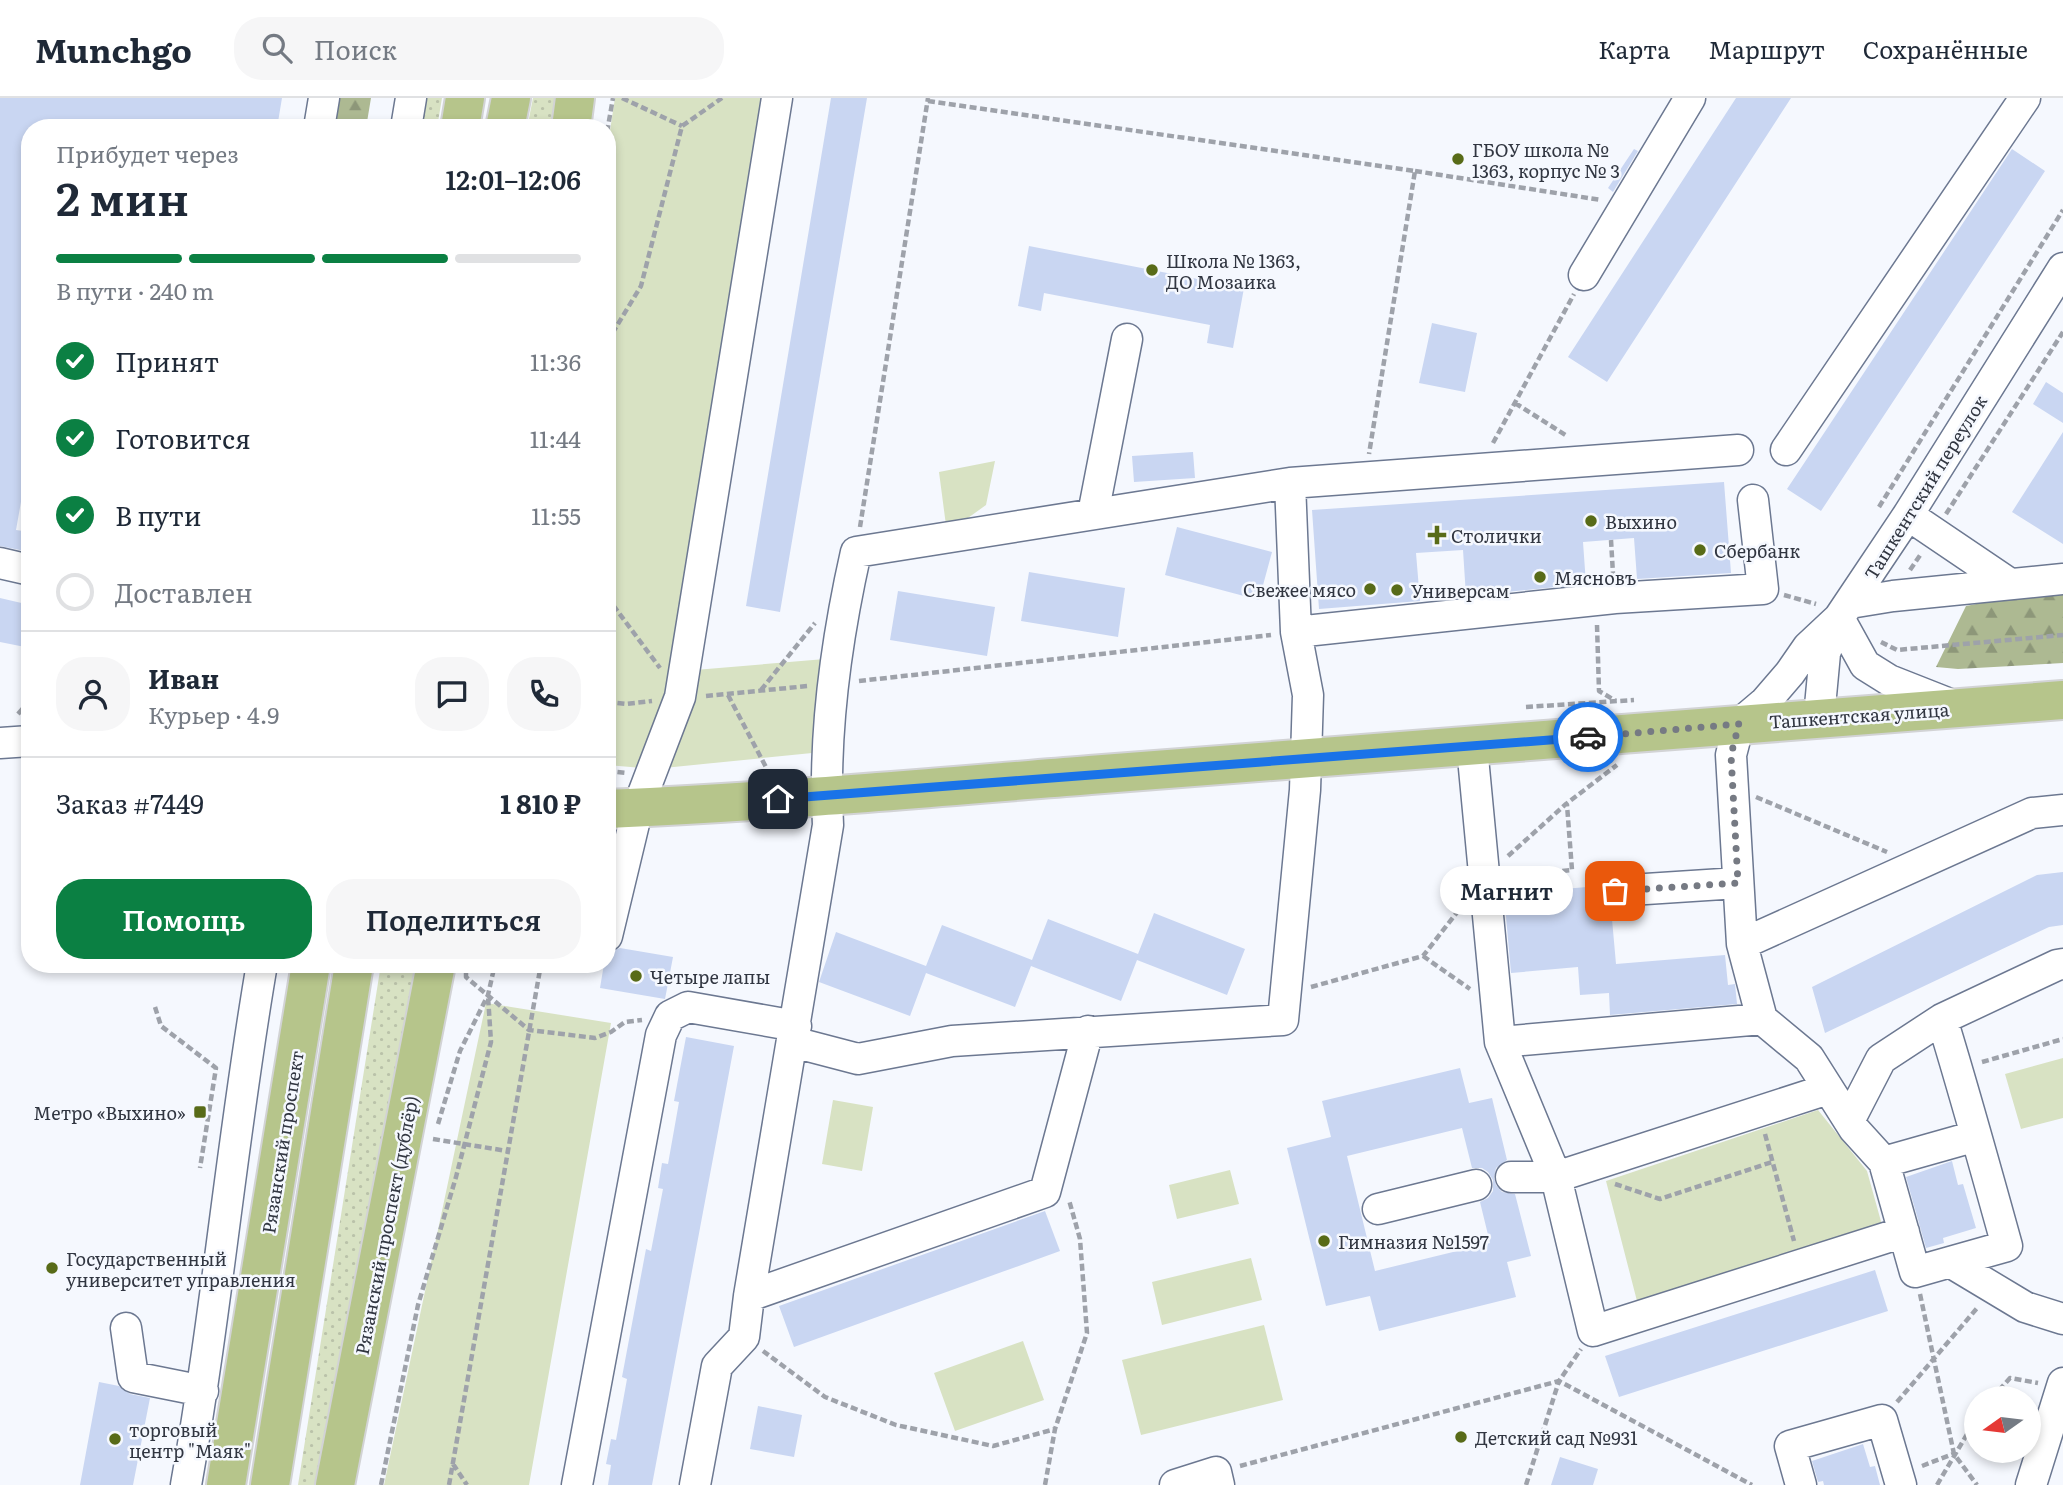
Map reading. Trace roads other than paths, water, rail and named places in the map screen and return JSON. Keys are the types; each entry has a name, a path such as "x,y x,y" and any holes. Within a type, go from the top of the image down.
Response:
{"main road":[{"path":"462,119 465,98"},
{"path":"507,119 511,98"},
{"path":"572,119 575,98"},
{"name":"Ташкентская улица","path":"623,808 827,795 1472,747 1819,717 2063,701"},
{"name":"Рязанский проспект","path":"226,1485 310,973"},
{"path":"270,1485 353,973"},
{"name":"Рязанский проспект (дублёр)","path":"335,1485 434,973"}],"street":[{"path":"320,119 324,98"},
{"path":"408,119 411,98"},
{"path":"616,864 623,808 680,697 777,98"},
{"path":"1584,275 1690,98"},
{"path":"1786,450 2025,98"},
{"name":"Ташкентский переулок","path":"1819,717 1825,653 1835,611 1908,515 2063,268"},
{"path":"1093,514 1127,339"},
{"path":"695,1485 717,1366 744,1337 828,825 832,684 856,552 1290,483 1738,450"},
{"path":"577,1485 661,1035 670,1016 688,1007 794,1034 858,1059 951,1041 1283,1020 1304,790 1308,695 1296,632 1290,483"},
{"path":"1296,632 1615,598 1763,589 1753,500"},
{"path":"1908,515 2010,584"},
{"path":"0,563 21,568"},
{"path":"1942,1019 2007,1246 1915,1272 1884,1162 1849,1121 1809,1058 1762,1019 1742,944 1731,755 1739,724 1765,702 1790,673 1835,611 1893,596 2063,579"},
{"path":"1835,611 1865,665 1889,680 1960,708"},
{"path":"0,743 21,730"},
{"path":"1472,747 1500,1042 1556,1177 1593,1331 1904,1232"},
{"path":"1742,944 2032,813 2063,810"},
{"path":"1615,891 1738,883"},
{"path":"1849,1121 1881,1059 1942,1019 2063,964"},
{"path":"186,1485 203,1391 247,1049 260,973"},
{"path":"1500,1042 1762,1019"},
{"path":"749,1296 1045,1192 1088,1031"},
{"path":"1511,1177 1556,1177 1828,1089"},
{"path":"1884,1162 1976,1136"},
{"path":"1378,1209 1476,1185"},
{"path":"1950,1262 2025,1307 2063,1319"},
{"path":"126,1328 133,1377 203,1391"},
{"path":"2031,1485 2062,1385"},
{"path":"1801,1485 1790,1446 1882,1419 1899,1480"},
{"path":"1175,1485 1217,1479"}],"place":[{"name":"ГБОУ школа № 1363, корпус № 3","path":"1458,159"},
{"name":"Школа № 1363, ДО Мозаика","path":"1152,270"},
{"name":"Выхино","path":"1591,521"},
{"name":"Столички","path":"1437,535"},
{"name":"Сбербанк","path":"1700,550"},
{"name":"Мясновъ","path":"1540,577"},
{"name":"Свежее мясо","path":"1370,589"},
{"name":"Универсам","path":"1397,590"},
{"name":"Магнит","path":"1615,891"},
{"name":"Четыре лапы","path":"636,976"},
{"name":"Метро «Выхино»","path":"200,1112"},
{"name":"Гимназия №1597","path":"1324,1241"},
{"name":"Государственный университет управления","path":"52,1268"},
{"name":"Детский сад №931","path":"1461,1437"},
{"name":"торговый центр \"Маяк\"","path":"115,1439"}]}
